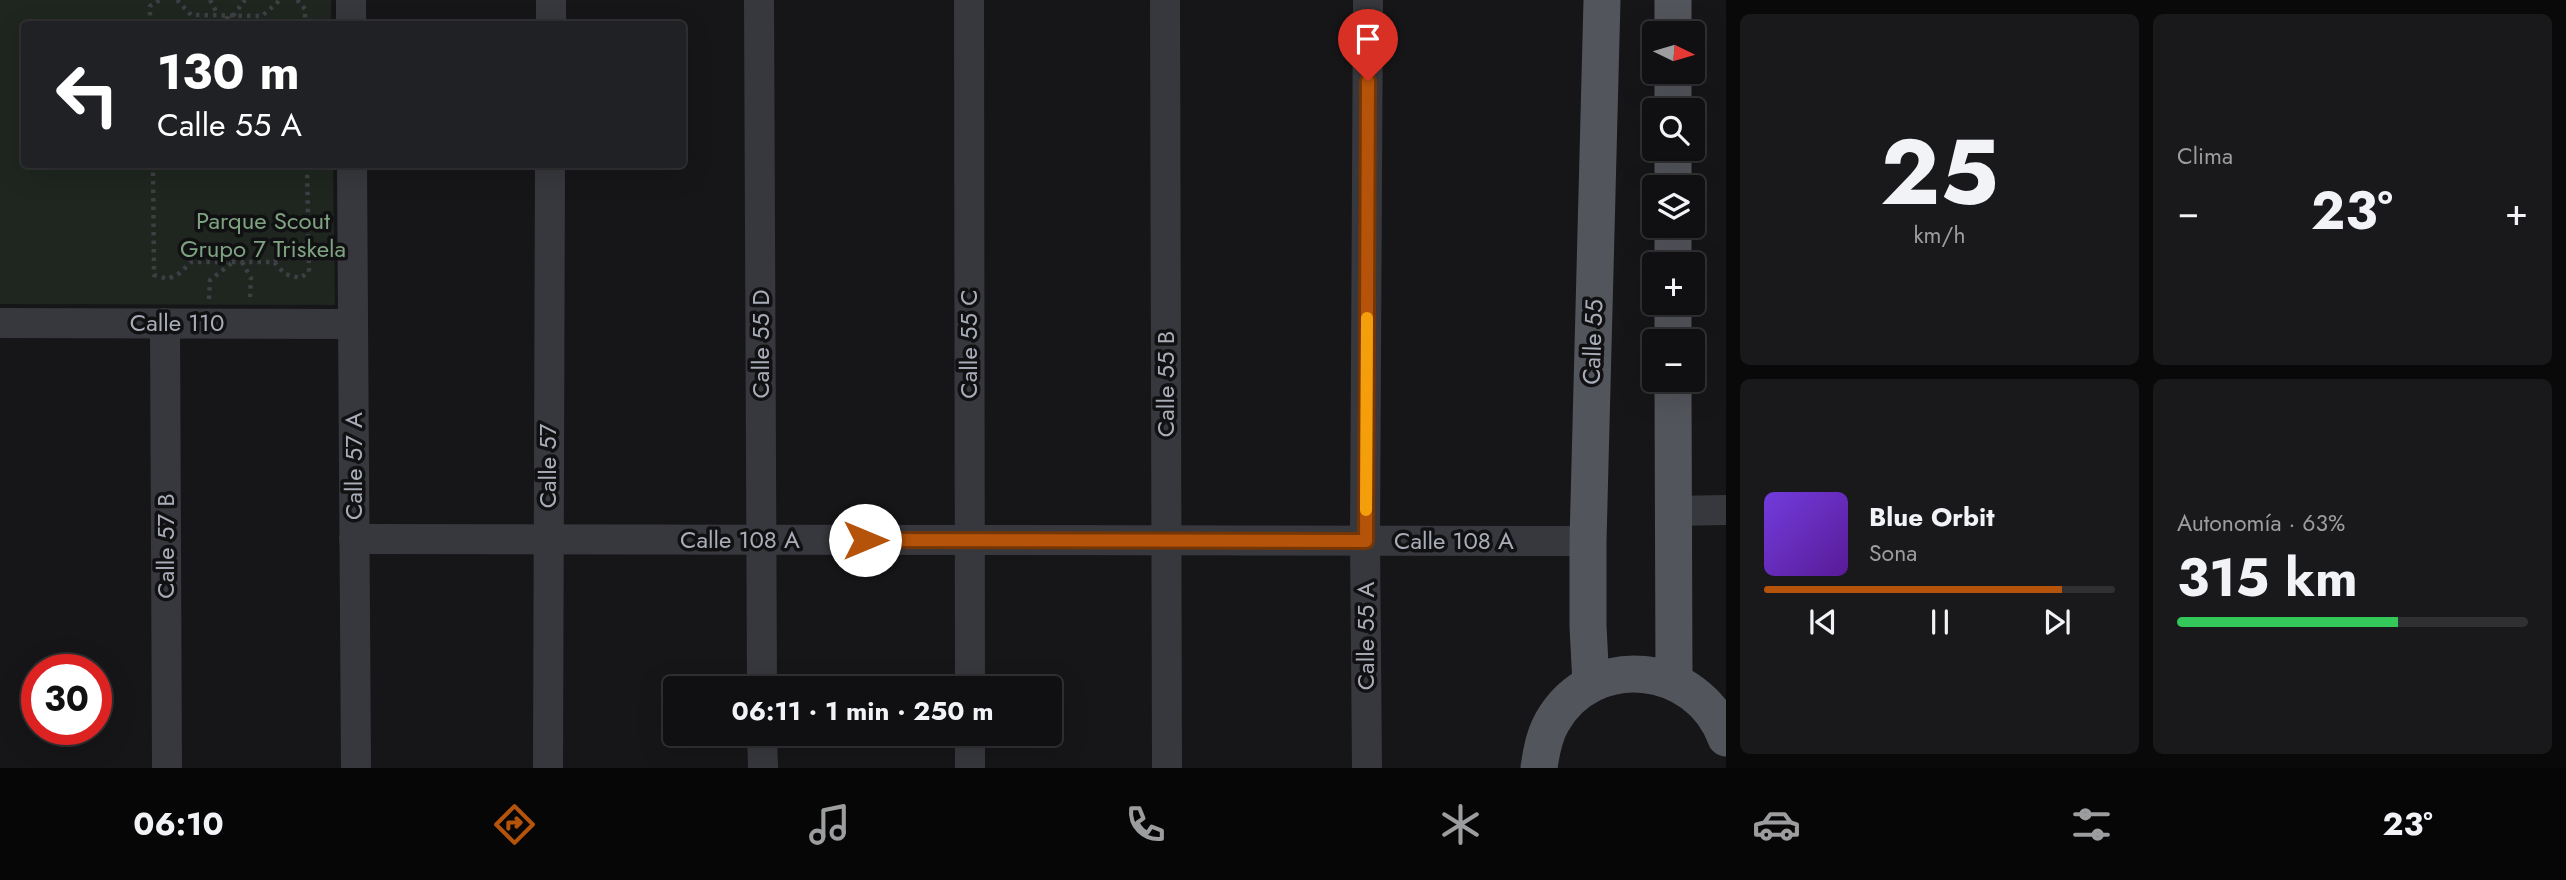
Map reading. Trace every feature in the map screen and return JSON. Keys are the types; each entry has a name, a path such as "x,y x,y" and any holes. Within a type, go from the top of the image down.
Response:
{"main road":[{"name":"Calle 55","path":"1591,684 1588,541 1602,0"},
{"path":"1673,0 1673,21"},
{"path":"1673,392 1674,681"},
{"path":"1539,768 1542,747 1552,722 1569,700 1591,684 1618,675 1647,674 1674,681 1700,698 1724,727"}],"street":[{"path":"351,0 351,21"},
{"path":"551,0 551,21"},
{"name":"Calle 55 D","path":"759,0 762,676"},
{"name":"Calle 55 C","path":"969,0 970,676"},
{"name":"Calle 55 B","path":"1165,0 1167,768"},
{"name":"Calle 55 A","path":"1367,768 1368,0"},
{"name":"Calle 57 A","path":"352,168 356,768"},
{"name":"Calle 57","path":"548,768 550,168"},
{"name":"Calle 110","path":"0,323 353,324"},
{"name":"Calle 57 B","path":"165,323 167,768"},
{"path":"1673,511 1726,510"},
{"name":"Calle 108 A","path":"354,539 1588,541"},
{"path":"762,746 762,768"},
{"path":"970,746 970,768"}],"path":[{"path":"150,21 150,6 160,0"},
{"path":"177,0 191,15 230,16 262,16 280,0"},
{"path":"210,0 218,15"},
{"path":"229,21 245,0"},
{"path":"297,0 305,9 305,21"},
{"path":"153,168 154,275 168,279 180,273 191,261 274,262 308,242"},
{"path":"274,262 285,274 300,278 309,272 307,168"},
{"path":"208,323 210,280 233,262"},
{"path":"242,262 251,278 247,324"}],"green space":[{"name":"Parque Scout Grupo 7 Triskela","path":"0,0 331,0 331,21 21,21 21,168 333,168 335,305 0,304"}],"slow traffic":[{"path":"1366,510 1367,318"}],"route":[{"path":"865,540 1366,541 1368,81"}]}
